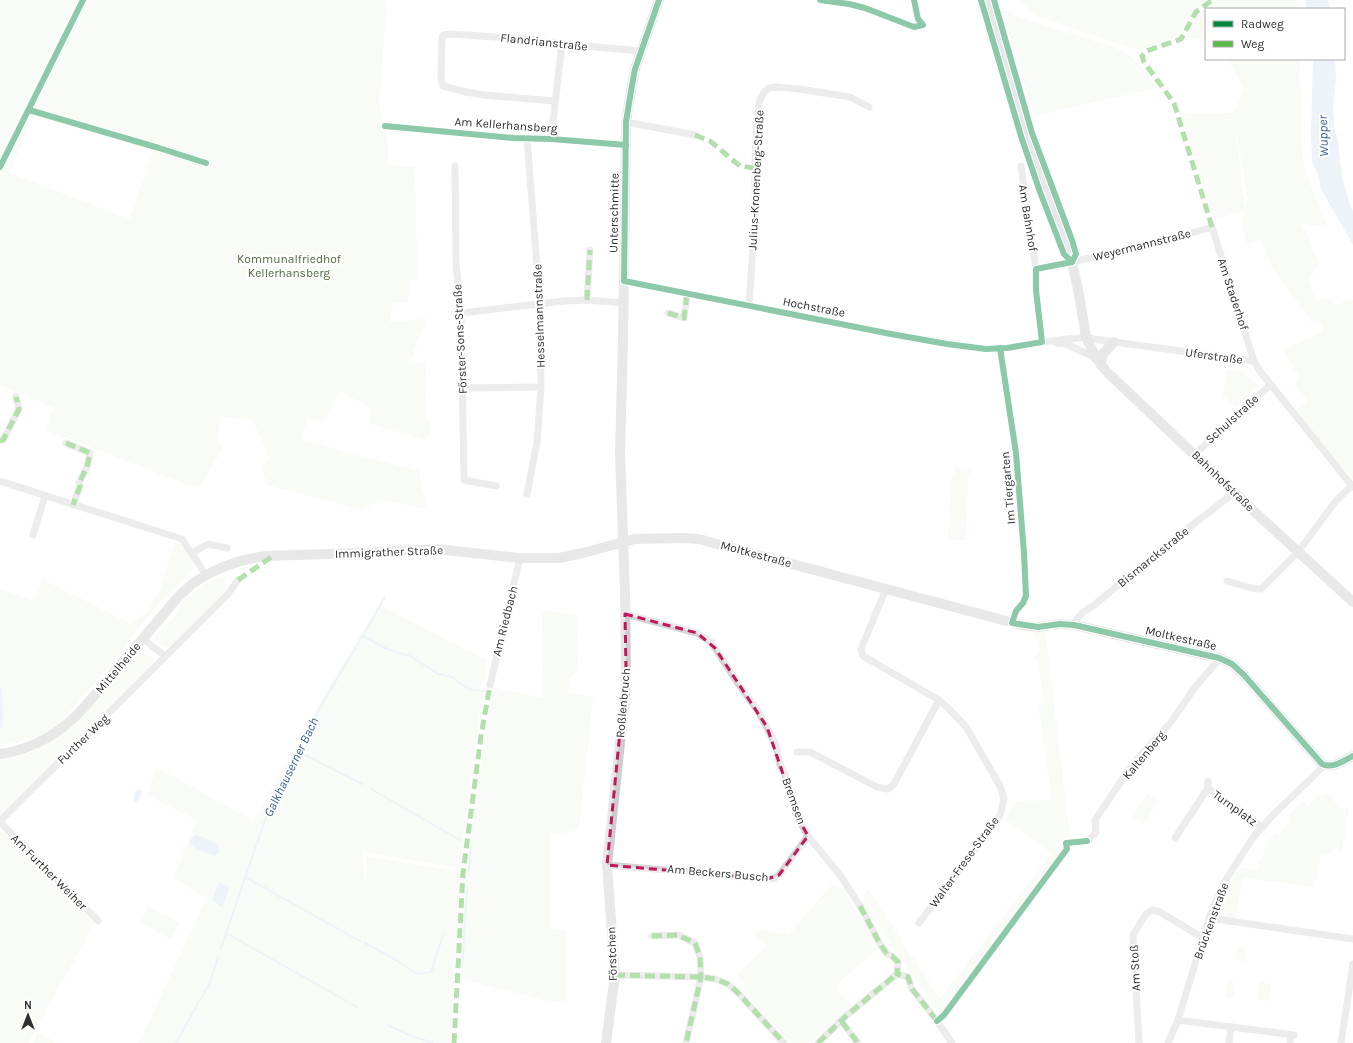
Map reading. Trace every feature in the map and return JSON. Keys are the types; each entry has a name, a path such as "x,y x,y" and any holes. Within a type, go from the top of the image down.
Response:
{"main road":[{"path":"626,145 626,122 630,91 641,51 659,0"},
{"name":"Bahnhofstraße","path":"987,0 1027,135 1069,250 1078,289 1086,337 1098,362 1298,552 1353,602"},
{"name":"Unterschmitte","path":"624,541 620,452 626,145"},
{"path":"1098,362 1102,355 1114,342"},
{"name":"Moltkestraße","path":"624,541 635,539 699,539 1012,623 1038,627"},
{"name":"Immigrather Straße","path":"206,575 240,561 273,556 436,549 520,558 559,558 583,553 624,541"},
{"name":"Roßlenbruch","path":"607,865 626,680 624,541"},
{"name":"Mittelheide","path":"0,754 35,745 48,739 71,721 88,704 179,596 192,584 206,575"},
{"name":"Moltkestraße","path":"1060,624 1074,625 1218,658 1232,664 1244,675 1319,762 1325,765"},
{"name":"Mittelheide","path":"0,750 22,749"},
{"name":"Brückenstraße","path":"1325,765 1334,765 1353,756"},
{"name":"Förstchen","path":"606,1043 614,975 607,865"}],"street":[{"path":"820,0 865,8 914,27 923,25 918,18 914,0"},
{"path":"864,0 865,8"},
{"name":"Flandrianstraße","path":"555,101 472,93 443,86 440,80 442,37 447,35 520,38 562,44 641,51"},
{"path":"551,139 562,44"},
{"name":"Julius-Kronenberg-Straße","path":"749,306 755,216 754,168 756,133 760,102 764,92 769,88 776,86 799,88 850,97 869,107"},
{"path":"626,122 695,136"},
{"name":"Am Kellerhansberg","path":"386,126 513,138 551,139 626,145"},
{"name":"Hesselmannstraße","path":"527,138 540,304 541,387 537,442 527,494"},
{"name":"Förster-Sons-Straße","path":"455,166 457,269 461,313 464,480 496,486"},
{"name":"Am Bahnhof","path":"1021,166 1036,269 1036,290 1042,342"},
{"name":"Weyermannstraße","path":"1072,262 1149,246 1212,227"},
{"name":"Am Staderhof","path":"1212,227 1254,361"},
{"path":"587,300 590,250"},
{"name":"Am Bahnhof","path":"1036,269 1072,262"},
{"name":"Hochstraße","path":"624,281 934,342 986,349 1000,348"},
{"path":"668,313 684,318 687,294"},
{"path":"461,313 564,301 587,300 624,303"},
{"path":"1042,342 1086,337"},
{"name":"Uferstraße","path":"1086,337 1254,361 1258,370 1352,487"},
{"name":"Bahnhofstraße","path":"1042,342 1066,344 1098,362"},
{"name":"Im Tiergarten","path":"1000,348 1016,452 1026,596 1023,603 1016,610 1012,623"},
{"name":"Schulstraße","path":"1195,454 1270,385"},
{"path":"462,388 541,387"},
{"path":"0,441 3,440 19,409 16,397"},
{"path":"66,443 90,453 87,468 79,483 80,486 73,505"},
{"path":"0,481 182,539 206,575"},
{"path":"1227,581 1251,588 1261,589 1298,552 1335,502 1352,487"},
{"name":"Bismarckstraße","path":"1074,625 1077,618 1083,612 1093,606 1235,492"},
{"path":"33,535 45,496"},
{"path":"192,553 208,544 227,548"},
{"name":"Am Riedbach","path":"490,684 520,558"},
{"name":"Further Weg","path":"0,822 227,595 238,580"},
{"name":"Walter-Frese-Straße","path":"886,589 861,649 864,658 939,700 948,708 969,731 1000,786 1004,799 1000,814 996,821 919,923"},
{"name":"Bremsen","path":"625,614 684,629 702,635 711,642 758,711 776,745 780,765 795,811 808,836 843,880 860,906 887,954 892,956 898,962 897,974"},
{"path":"143,639 166,656"},
{"name":"Kaltenberg","path":"1087,841 1096,833 1095,820 1126,774 1171,722 1196,686 1216,663 1218,658"},
{"path":"797,752 810,752 877,787 888,789 894,784 939,700"},
{"name":"Brückenstraße","path":"1168,1043 1178,1020 1209,918 1225,881 1262,827 1325,765"},
{"name":"Turnplatz","path":"1174,838 1208,784 1262,827"},
{"name":"Am Further Weiher","path":"0,822 98,921"},
{"name":"Am Beckers Busch","path":"607,865 647,867 773,879 779,875 808,836"},
{"name":"Am Stoß","path":"1139,1043 1134,935 1146,914 1152,910 1160,912 1202,938"},
{"path":"1209,918 1353,939"},
{"path":"652,936 678,935 695,942 700,957 701,976 686,1043"},
{"path":"1341,1043 1353,964"},
{"path":"818,1043 842,1022 846,1016 897,974 908,977 912,989 952,1043"},
{"path":"614,975 701,976 728,984 784,1043"},
{"path":"1178,1020 1292,1035 1290,1043"},
{"path":"842,1022 858,1043"},
{"path":"1229,1043 1231,1027"}],"highlighted area":[{"path":"625,614 697,633 715,648 767,727 798,818 808,836 779,875 767,879 607,865 626,670"}],"green space":[{"name":"Kommunalfriedhof Kellerhansberg","path":"0,0 387,0 379,103 388,143 388,165 415,167 417,279 409,280 408,302 393,303 390,322 426,319 410,363 426,363 425,413 432,428 425,440 369,423 371,408 340,391 324,422 308,419 301,439 419,471 427,509 384,500 359,509 267,485 262,468 269,458 253,421 221,416 217,442 221,444 221,450 200,488 188,485 46,430 54,408 0,385","holes":["34,116 153,151 130,219 9,173"]},
{"path":"1020,0 1208,0 1194,10 1179,36 1137,50 1035,15"},
{"path":"1217,0 1296,0 1298,8 1208,8"},
{"path":"1001,7 1018,17 1110,46 1126,53 1140,66 1157,88 1034,116"},
{"path":"1205,10 1205,40 1187,37 1198,14"},
{"path":"1229,60 1301,60 1299,73 1302,110 1301,137 1304,168 1327,226 1302,224 1319,264 1309,279 1316,300 1327,298 1339,306 1345,301 1353,300 1353,479 1319,441 1296,411 1308,401 1295,385 1299,376 1284,353 1291,346 1323,331 1319,320 1312,322 1272,268 1261,240 1246,245 1242,218 1245,210 1214,220 1181,114 1234,113 1244,89","holes":["1235,125 1248,199 1245,208"]},
{"path":"1227,369 1241,371 1259,386 1236,407 1223,396"},
{"path":"955,467 972,470 968,478 966,540 948,539 952,475 955,475"},
{"path":"175,541 182,545 194,565 193,569 146,619 129,640 122,652 58,725 44,734 16,743 0,744 0,590 35,601 42,579 131,624 147,612 159,593"},
{"path":"220,577 224,578 226,588 221,596 170,646 162,646 156,638 157,634 173,618 185,600 202,586"},
{"path":"380,605 487,660 459,868 363,852 364,879 366,879 366,856 461,872 450,1043 139,1043 206,898 174,878 196,820 148,795 156,767 254,821 341,666 363,636"},
{"path":"542,610 577,615 578,670 569,679 568,693 593,697 579,830 551,835 551,929 567,930 567,1002 543,1000 462,979 464,902 469,848 492,687 543,698"},
{"path":"1045,630 1070,836 1063,838 1064,848 944,1010 939,1013 862,903 868,889 940,999 1052,853 1005,819 1016,801 1052,800 1038,704 1045,703 1039,669 1035,656 1039,650 1034,632"},
{"path":"141,653 154,658 152,664 0,818 0,759 19,756 35,751 49,744 61,735"},
{"path":"1148,793 1157,802 1144,824 1132,816"},
{"path":"1328,793 1340,808 1349,808 1342,851 1339,851 1339,847 1334,847 1331,854 1321,854 1314,888 1243,878 1235,918 1219,915 1221,903 1241,867 1258,870 1260,859 1263,859 1265,845 1275,833 1279,835 1284,827 1286,828 1291,818 1288,816 1303,802 1309,806 1319,794 1323,796"},
{"path":"0,832 3,832 94,924 28,1043 0,1043"},
{"path":"832,885 843,888 861,919 880,947 835,986 854,1010 842,1022 808,1043 791,1043 741,989 745,984 737,975 767,945 755,935 760,929 789,935"},
{"path":"148,906 180,923 171,939 139,922"},
{"path":"1238,946 1246,948 1244,961 1235,960"},
{"path":"1232,982 1236,986 1234,999 1227,998 1225,996 1227,984"},
{"path":"1259,982 1271,984 1268,1001 1257,999"},
{"path":"38,1033 57,1043 33,1043"}],"water":[{"path":"1305,0 1328,0 1330,8 1307,8"},
{"name":"Wupper","path":"1313,60 1335,60 1336,79 1333,109 1334,127 1338,141 1342,177 1350,206 1353,211 1353,245 1321,189 1318,174 1312,162 1311,131"},
{"path":"0,686 2,690 3,725 0,730"},
{"path":"139,789 143,791 135,803 133,798 136,790"},
{"path":"197,835 216,843 219,853 214,856 197,849 190,844 190,841"},
{"path":"219,882 228,886 229,889 222,907 212,900"}],"waterway":[{"name":"Galkhauserner Bach","path":"221,948 271,803 320,708 385,597"},
{"path":"363,636 387,649 412,657 438,674 452,677 468,689 485,691"},
{"path":"297,751 362,784"},
{"path":"371,789 460,840"},
{"path":"469,870 471,846"},
{"path":"245,877 360,941"},
{"path":"462,967 467,890"},
{"path":"226,933 357,1007"},
{"path":"365,943 396,960 417,974 431,972 443,935"},
{"name":"Galkhauserner Bach","path":"176,1043 209,984 218,958"},
{"path":"388,1025 409,1035 433,1043"}],"tunnel":[{"path":"1038,627 1060,624"}],"marked path":[{"path":"1211,1 1196,12 1181,39 1146,51 1142,56 1144,62 1174,103 1212,227"},
{"path":"695,135 710,141 740,166 755,168"},
{"path":"587,300 590,250"},
{"path":"668,313 684,318 687,294"},
{"path":"0,441 3,440 19,409 16,397"},
{"path":"66,443 90,453 87,467 79,483 80,486 73,505"},
{"path":"238,580 273,556"},
{"path":"454,1043 463,873 481,736 490,685"},
{"path":"860,906 880,944 887,954 892,956 898,962 897,974 908,977 912,989 937,1021 939,1020"},
{"path":"652,936 678,935 695,943 700,957 701,977 686,1043"},
{"path":"818,1043 846,1016 897,974"},
{"path":"615,975 701,977 715,979 728,984 784,1043"},
{"path":"842,1022 858,1043"}],"cycle path":[{"path":"0,167 83,0"},
{"path":"659,0 635,69 626,122 624,281 891,334 986,349 1007,348 1042,342 1036,290 1036,269 1072,262"},
{"path":"820,0 865,8 914,27 923,25 918,19 914,0"},
{"path":"981,0 1021,136 1040,192 1064,254 1072,262"},
{"path":"994,0 1032,133 1072,240 1076,254 1072,262"},
{"path":"29,110 206,163"},
{"path":"385,126 513,138 551,139 626,145"},
{"path":"1000,348 1016,453 1026,596 1023,603 1016,611 1012,623 1038,627 1060,624 1074,625 1219,658 1232,664 1244,675 1322,764 1330,766 1334,765 1353,756"},
{"path":"937,1021 944,1015 1067,849 1066,843 1087,841"}]}
